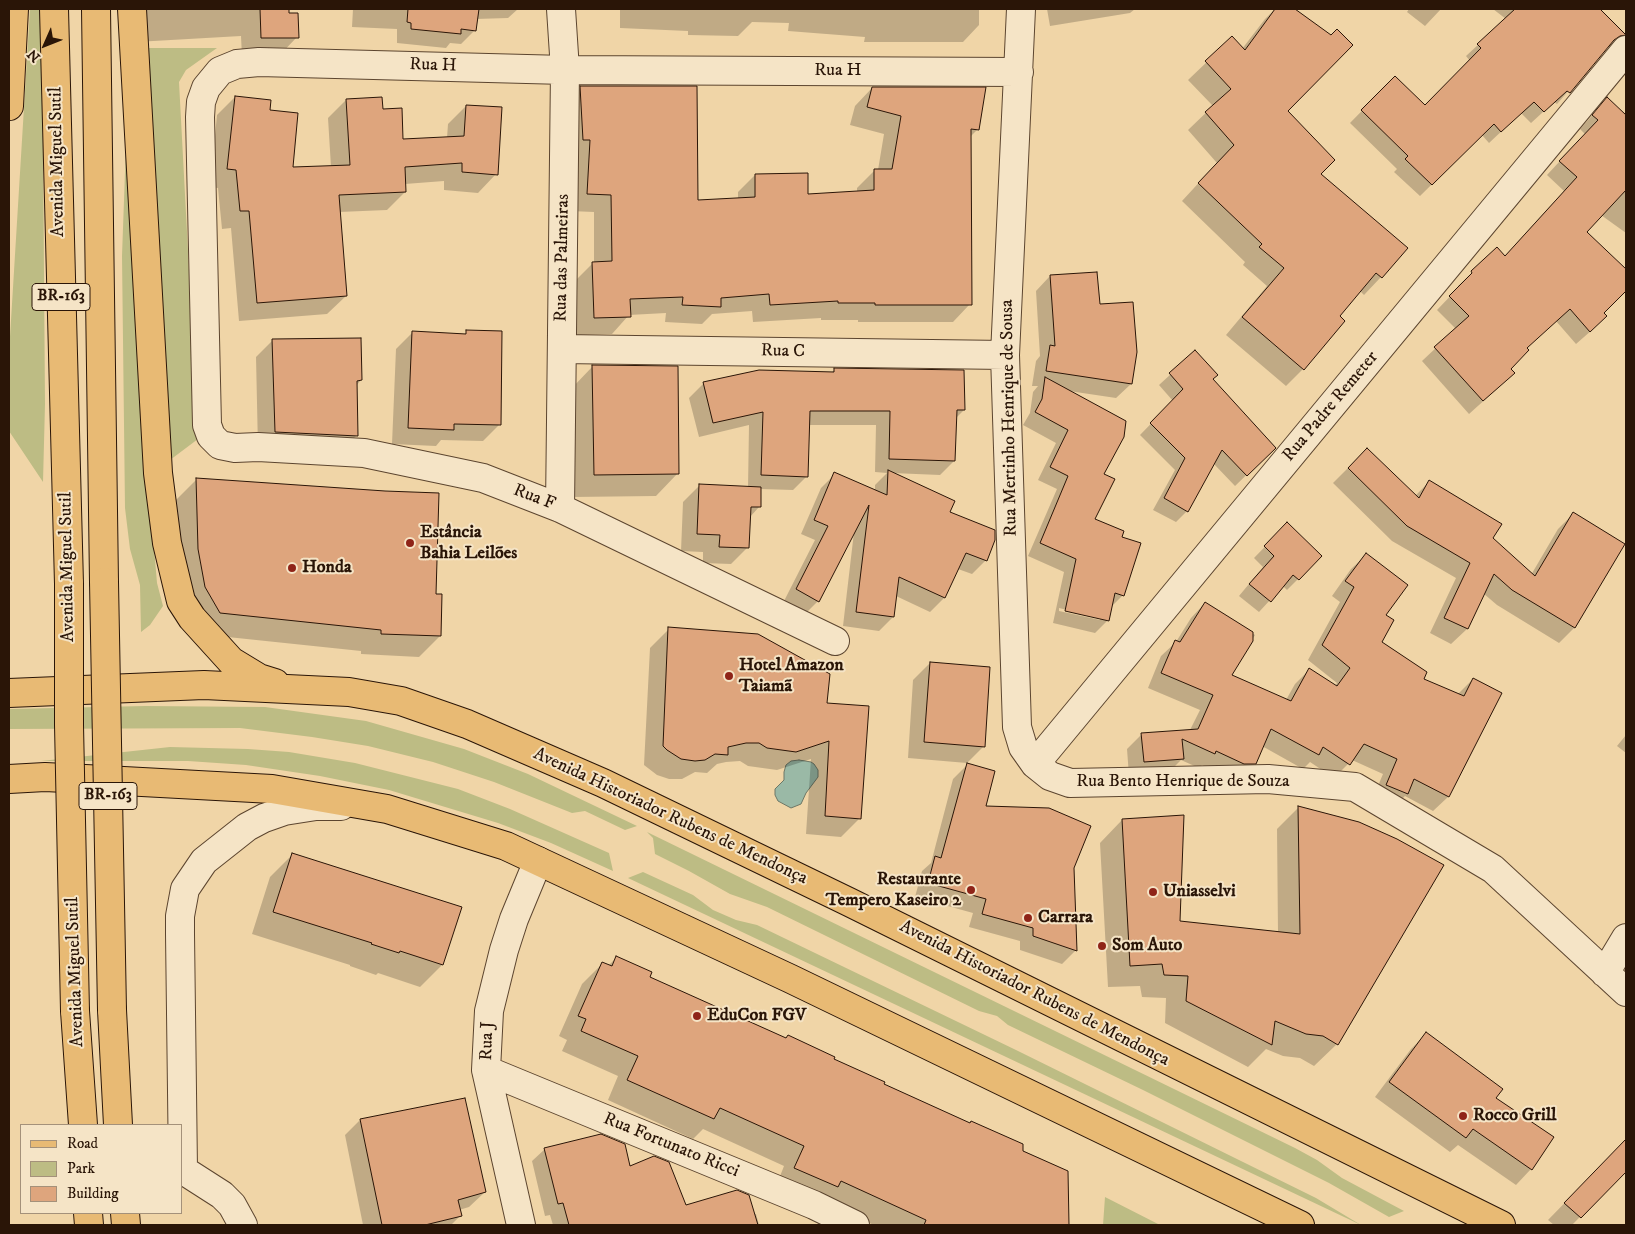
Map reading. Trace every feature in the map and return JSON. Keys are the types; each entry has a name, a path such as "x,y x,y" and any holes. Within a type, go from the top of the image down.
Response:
{"main road":[{"path":"9,106 14,9"},
{"name":"Avenida Miguel Sutil","path":"54,9 69,584 75,1011 83,1124"},
{"name":"Avenida Miguel Sutil","path":"96,9 112,1010 118,1124"},
{"path":"132,9 158,473 167,543 173,568 181,601 192,618 231,661 259,678 296,689"},
{"name":"Avenida Historiador Rubens de Mendonça","path":"9,693 204,686 349,692 401,701 467,724 603,783 850,902 1501,1225"},
{"path":"9,778 105,780 272,789 387,809 506,846 791,978 1300,1225"}],"street":[{"name":"Rua das Palmeiras","path":"560,508 565,70 562,9"},
{"name":"Rua Mertinho Henrique de Sousa","path":"1021,9 1005,355 1017,727 1023,747 1035,764"},
{"name":"Rua Padre Remeter","path":"1035,764 1626,50"},
{"name":"Rua H","path":"211,436 207,425 200,117 201,102 206,88 220,71 237,64 259,62 565,70 1019,72"},
{"name":"Rua C","path":"562,349 1005,355"},
{"name":"Rua F","path":"211,436 220,445 234,448 258,447 364,453 483,478 560,508 835,641"},
{"name":"Rua Bento Henrique de Souza","path":"1035,764 1050,776 1070,783 1268,779 1355,787 1493,869 1626,992"},
{"path":"243,1225 232,1205 222,1195 183,1170 180,916 185,889 204,861 239,833 264,818 316,806 387,809"},
{"name":"Rua J","path":"521,1225 486,1070 489,1011 514,919 538,861"},
{"path":"1604,973 1626,938"},
{"name":"Rua Fortunato Ricci","path":"486,1070 816,1215 855,1225"}],"green space":[{"path":"30,9 42,9 45,404 43,482 9,431 9,353"},
{"path":"138,48 217,48 186,70 179,82 198,439 170,460"},
{"path":"127,116 151,513 157,583 163,606 150,625 141,632 140,585 130,549 125,508 122,256"},
{"path":"145,706 265,707 366,721 464,749 528,774 637,826 625,830 585,811 572,813 494,782 433,762 368,746 312,737 240,728 9,729 9,709"},
{"path":"170,747 289,752 355,763 458,789 510,809 609,853 613,871 551,843 498,823 389,790 320,776 246,765 188,761 41,761"},
{"path":"647,832 1295,1148 1317,1160 1342,1178 1404,1211 1389,1217 1329,1183 1008,1025 997,1016 979,1011 767,907 730,894 655,854 653,838"},
{"path":"643,872 693,895 713,910 736,920 757,925 1016,1050 1316,1198 1361,1225 628,878"},
{"path":"1105,1197 1160,1225 1103,1225"}],"shaded area":[{"path":"799,760 814,764 818,770 818,777 806,793 801,804 791,808 778,801 775,789 784,780 786,765 791,761"}],"building":[{"path":"260,9 289,9 289,13 298,13 299,38 261,38"},
{"path":"408,9 479,9 476,31 461,29 461,34 411,29 411,23 407,22"},
{"path":"1275,9 1295,9 1331,35 1337,29 1353,45 1288,111 1335,160 1321,174 1408,248 1382,278 1376,273 1340,316 1345,321 1304,370 1242,317 1284,268 1259,247 1262,244 1198,183 1234,145 1205,112 1231,89 1205,61 1232,36 1245,50"},
{"path":"1515,9 1600,9 1626,35 1614,40 1570,93 1567,91 1544,112 1534,102 1501,132 1494,124 1432,185 1405,159 1408,156 1361,110 1395,76 1425,105 1481,48 1477,44"},
{"path":"580,86 697,86 698,200 755,197 755,174 808,173 808,194 874,190 874,169 892,169 901,116 867,107 872,87 986,87 979,130 971,129 972,305 875,305 875,303 838,303 838,301 770,305 769,294 721,298 721,307 682,305 683,297 630,299 631,317 594,318 592,262 612,261 611,195 587,194 590,140 583,140"},
{"path":"235,96 271,100 270,110 298,113 293,167 350,165 346,99 382,97 383,109 402,108 403,139 464,136 466,105 502,107 498,175 462,172 462,163 405,167 406,192 339,195 347,296 257,303 249,211 240,211 236,170 227,169"},
{"path":"1607,97 1626,115 1626,190 1587,232 1626,269 1626,291 1604,313 1607,316 1590,332 1570,309 1527,348 1529,350 1511,369 1515,373 1483,401 1434,347 1469,316 1449,296 1472,273 1471,271 1497,247 1505,256 1577,177 1559,161 1598,120 1592,115"},
{"path":"1097,272 1100,304 1133,302 1137,352 1132,384 1046,371 1050,345 1055,346 1050,275"},
{"path":"466,330 502,331 501,425 454,424 454,430 408,428 412,331 466,334"},
{"path":"361,338 362,380 357,381 358,436 275,432 272,339"},
{"path":"1195,350 1218,375 1213,379 1276,448 1247,476 1222,450 1188,512 1164,498 1185,458 1150,423 1183,389 1169,373"},
{"path":"592,365 678,366 679,474 594,475"},
{"path":"834,368 964,370 965,410 957,410 955,461 889,459 890,411 810,411 808,477 761,475 763,412 713,423 703,382 759,370 834,372"},
{"path":"1045,377 1126,421 1124,437 1104,474 1115,479 1095,519 1124,531 1122,537 1141,543 1124,596 1115,593 1109,621 1065,611 1076,559 1040,543 1068,476 1050,467 1068,430 1035,412 1042,399"},
{"path":"1367,448 1419,498 1429,480 1502,524 1493,538 1535,576 1573,512 1625,544 1575,628 1512,590 1494,574 1468,629 1444,618 1470,563 1407,526 1348,468"},
{"path":"888,470 955,501 950,512 995,530 995,540 987,561 966,553 945,598 899,577 894,617 856,612 869,505 819,602 796,589 828,526 814,520 834,472 887,495"},
{"name":"Honda","path":"196,478 439,493 436,594 442,594 441,636 381,634 381,630 220,613 205,587 198,549"},
{"path":"699,484 761,487 761,507 751,507 749,548 719,547 720,535 697,534"},
{"path":"1287,522 1322,556 1299,580 1293,575 1271,602 1249,584 1274,556 1264,546"},
{"path":"1366,553 1408,585 1386,615 1394,620 1382,642 1427,672 1424,679 1464,696 1473,678 1502,693 1449,797 1414,779 1408,794 1386,785 1397,759 1364,744 1350,765 1323,747 1319,755 1271,729 1256,764 1244,764 1216,751 1215,754 1182,739 1184,759 1144,762 1141,733 1198,729 1213,695 1161,673 1175,640 1180,642 1205,602 1253,632 1253,641 1232,675 1291,701 1309,668 1337,686 1350,668 1322,645 1354,587 1345,581"},
{"path":"668,627 758,634 830,674 827,703 869,706 861,819 825,816 829,741 796,752 767,748 759,743 746,743 728,747 728,755 715,754 705,760 695,761 681,759 667,750 663,746"},
{"path":"930,662 990,667 985,747 924,742"},
{"path":"967,763 995,771 986,806 1049,808 1091,826 1074,868 1077,951 1033,936 1033,928 982,914 986,899 928,883 935,856 941,858"},
{"path":"1298,806 1359,822 1397,839 1444,865 1338,1045 1323,1036 1306,1034 1275,1021 1272,1045 1186,1001 1188,976 1164,975 1162,964 1130,966 1122,819 1184,815 1180,921 1300,934"},
{"path":"292,853 462,907 443,965 400,951 399,953 273,912"},
{"path":"616,956 652,972 650,977 786,1038 788,1035 835,1057 834,1059 885,1082 884,1084 970,1123 971,1121 1023,1144 1023,1151 1068,1171 1069,1225 924,1225 926,1220 841,1181 838,1187 794,1168 804,1146 720,1108 714,1119 627,1080 638,1056 581,1031 586,1019 578,1016 602,962 612,966"},
{"path":"1426,1032 1503,1089 1496,1098 1554,1137 1532,1170 1473,1129 1466,1138 1389,1082"},
{"path":"465,1098 486,1192 458,1200 462,1216 425,1225 382,1225 360,1119"},
{"path":"601,1134 625,1144 630,1166 654,1156 669,1162 686,1205 737,1190 749,1195 758,1225 569,1225 563,1203 558,1204 544,1148"},
{"path":"1626,1139 1626,1172 1581,1218 1564,1203"}],"place":[{"name":"Estância Bahia Leilões","path":"410,543"},
{"name":"Honda","path":"292,568"},
{"name":"Hotel Amazon Taiamã","path":"729,676"},
{"name":"Restaurante Tempero Kaseiro 2","path":"971,890"},
{"name":"Uniasselvi","path":"1153,892"},
{"name":"Carrara","path":"1028,918"},
{"name":"Som Auto","path":"1102,946"},
{"name":"EduCon FGV","path":"697,1016"},
{"name":"Rocco Grill","path":"1463,1116"}]}
